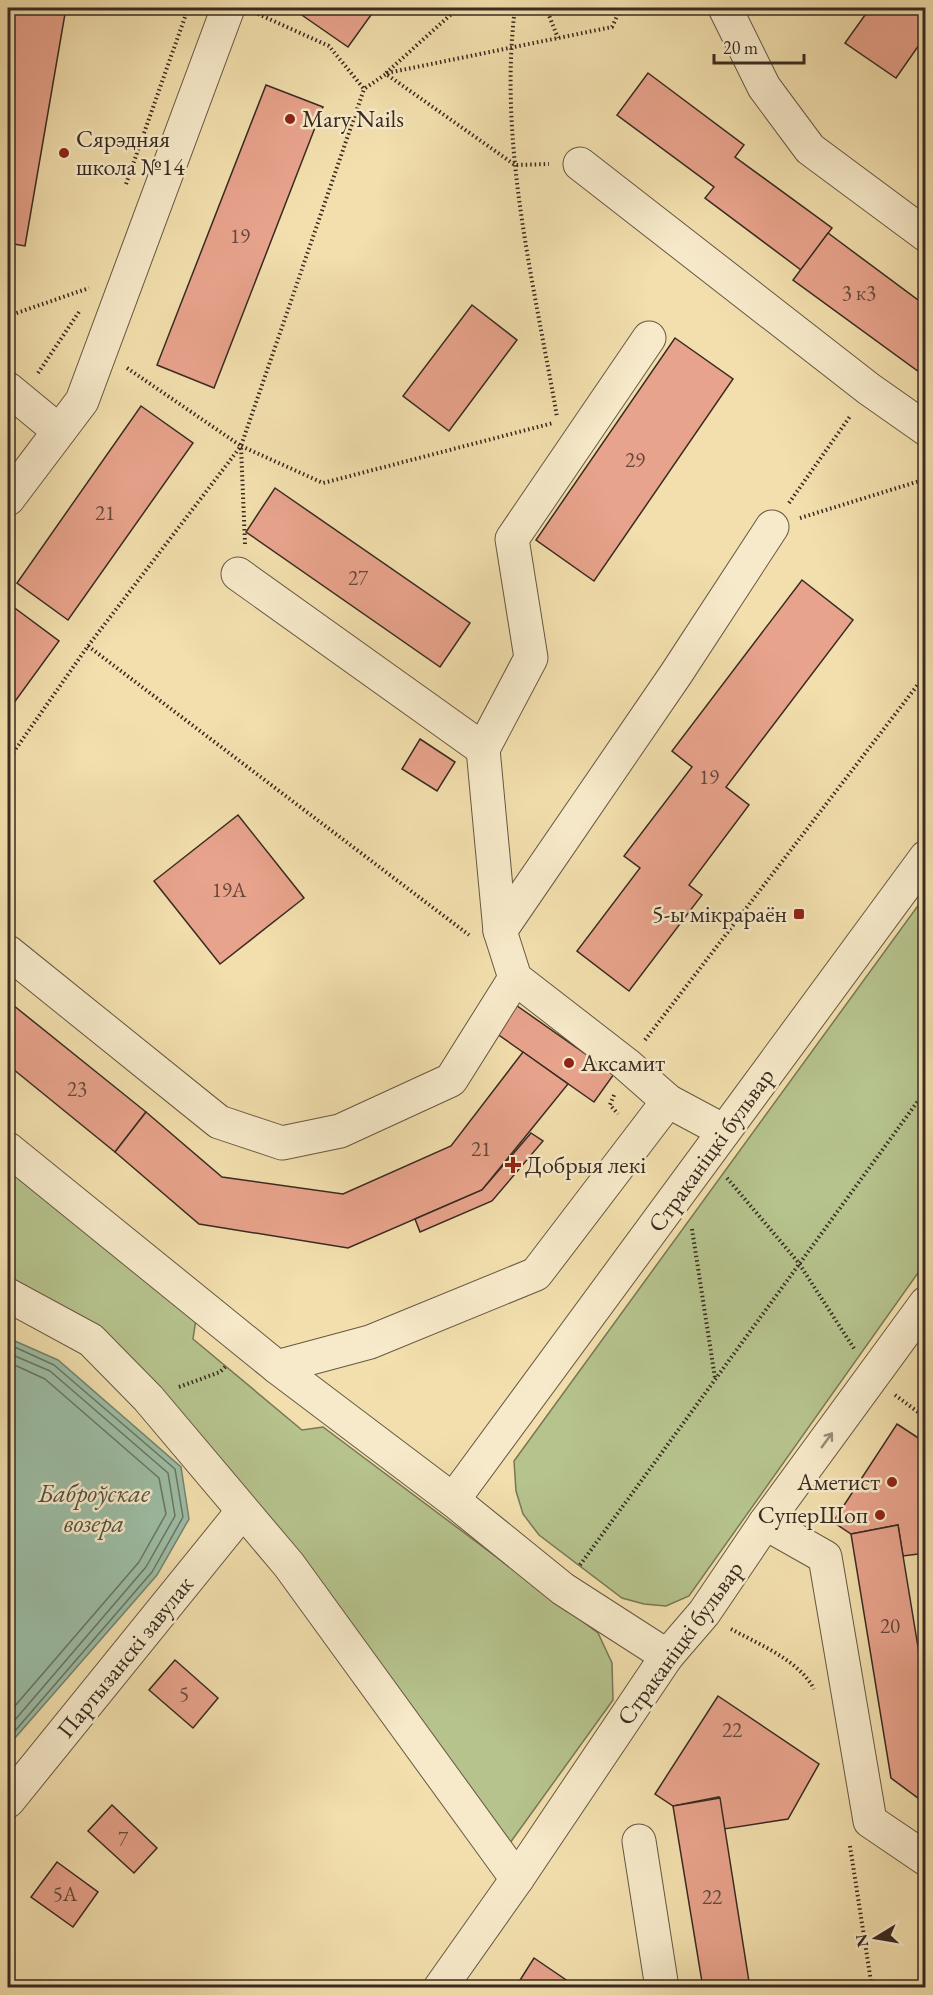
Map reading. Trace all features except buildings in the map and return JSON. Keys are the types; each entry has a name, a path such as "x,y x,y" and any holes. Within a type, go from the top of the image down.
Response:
{"street":[{"path":"725,8 764,87 810,149 926,235"},
{"path":"8,499 82,401 226,9"},
{"path":"580,164 869,389 926,429"},
{"path":"649,338 512,539 531,658 483,749 500,931 515,978 626,1064 716,1143"},
{"path":"14,393 59,431"},
{"path":"500,931 676,674 772,527"},
{"path":"238,574 483,749"},
{"name":"Страканіцкі бульвар","path":"453,1500 926,857"},
{"path":"8,952 219,1122 282,1143 340,1131 451,1080 515,978"},
{"path":"277,1367 370,1342 536,1274 668,1101"},
{"path":"8,1149 277,1367 453,1500 563,1589 667,1656"},
{"path":"8,1295 91,1340 148,1398 289,1565 517,1879"},
{"name":"Страканіцкі бульвар","path":"440,1988 517,1879 667,1656 704,1613 765,1523 926,1303"},
{"name":"Партызанскі завулак","path":"8,1801 242,1512"},
{"path":"765,1523 825,1557 870,1821 926,1859"},
{"path":"639,1841 662,1988"}],"path":[{"path":"124,190 186,14 177,8"},
{"path":"8,760 88,646 241,446 364,88 386,74 458,8"},
{"path":"14,393 81,309 102,351 241,446 323,483 558,422 514,165 510,48 515,8"},
{"path":"546,8 558,38"},
{"path":"386,74 612,27 621,8"},
{"path":"226,9 255,13 329,46 364,88"},
{"path":"386,74 514,165 580,164"},
{"path":"85,299 93,278"},
{"path":"8,316 89,288"},
{"path":"772,527 869,389"},
{"path":"772,527 926,479"},
{"path":"88,646 468,935 500,931"},
{"path":"626,1064 926,674"},
{"path":"563,1589 798,1262 926,1090"},
{"path":"716,1143 798,1262 873,1378 926,1418"},
{"path":"148,1398 220,1372 248,1344"},
{"path":"704,1613 776,1654 808,1678 817,1696"},
{"path":"848,1837 872,1988"}],"shaded area":[{"path":"925,896 925,1263 689,1596 666,1606 644,1604 622,1598 539,1535 523,1514 516,1491 514,1461"},
{"path":"8,1168 196,1319 193,1339 302,1430 323,1427 598,1633 612,1663 613,1700 510,1843 288,1543 8,1280"}],"water":[{"name":"Баброўскае возера","path":"8,1338 58,1360 181,1467 189,1519 157,1575 8,1746"}],"place":[{"name":"Mary Nails","path":"290,119"},
{"name":"Сярэдняя школа №14","path":"64,153"},
{"name":"5-ы мікрараён","path":"799,914"},
{"name":"Аксамит","path":"569,1063"},
{"name":"Добрыя лекi","path":"513,1165"},
{"name":"Аметист","path":"892,1482"},
{"name":"СуперШоп","path":"880,1515"}]}
